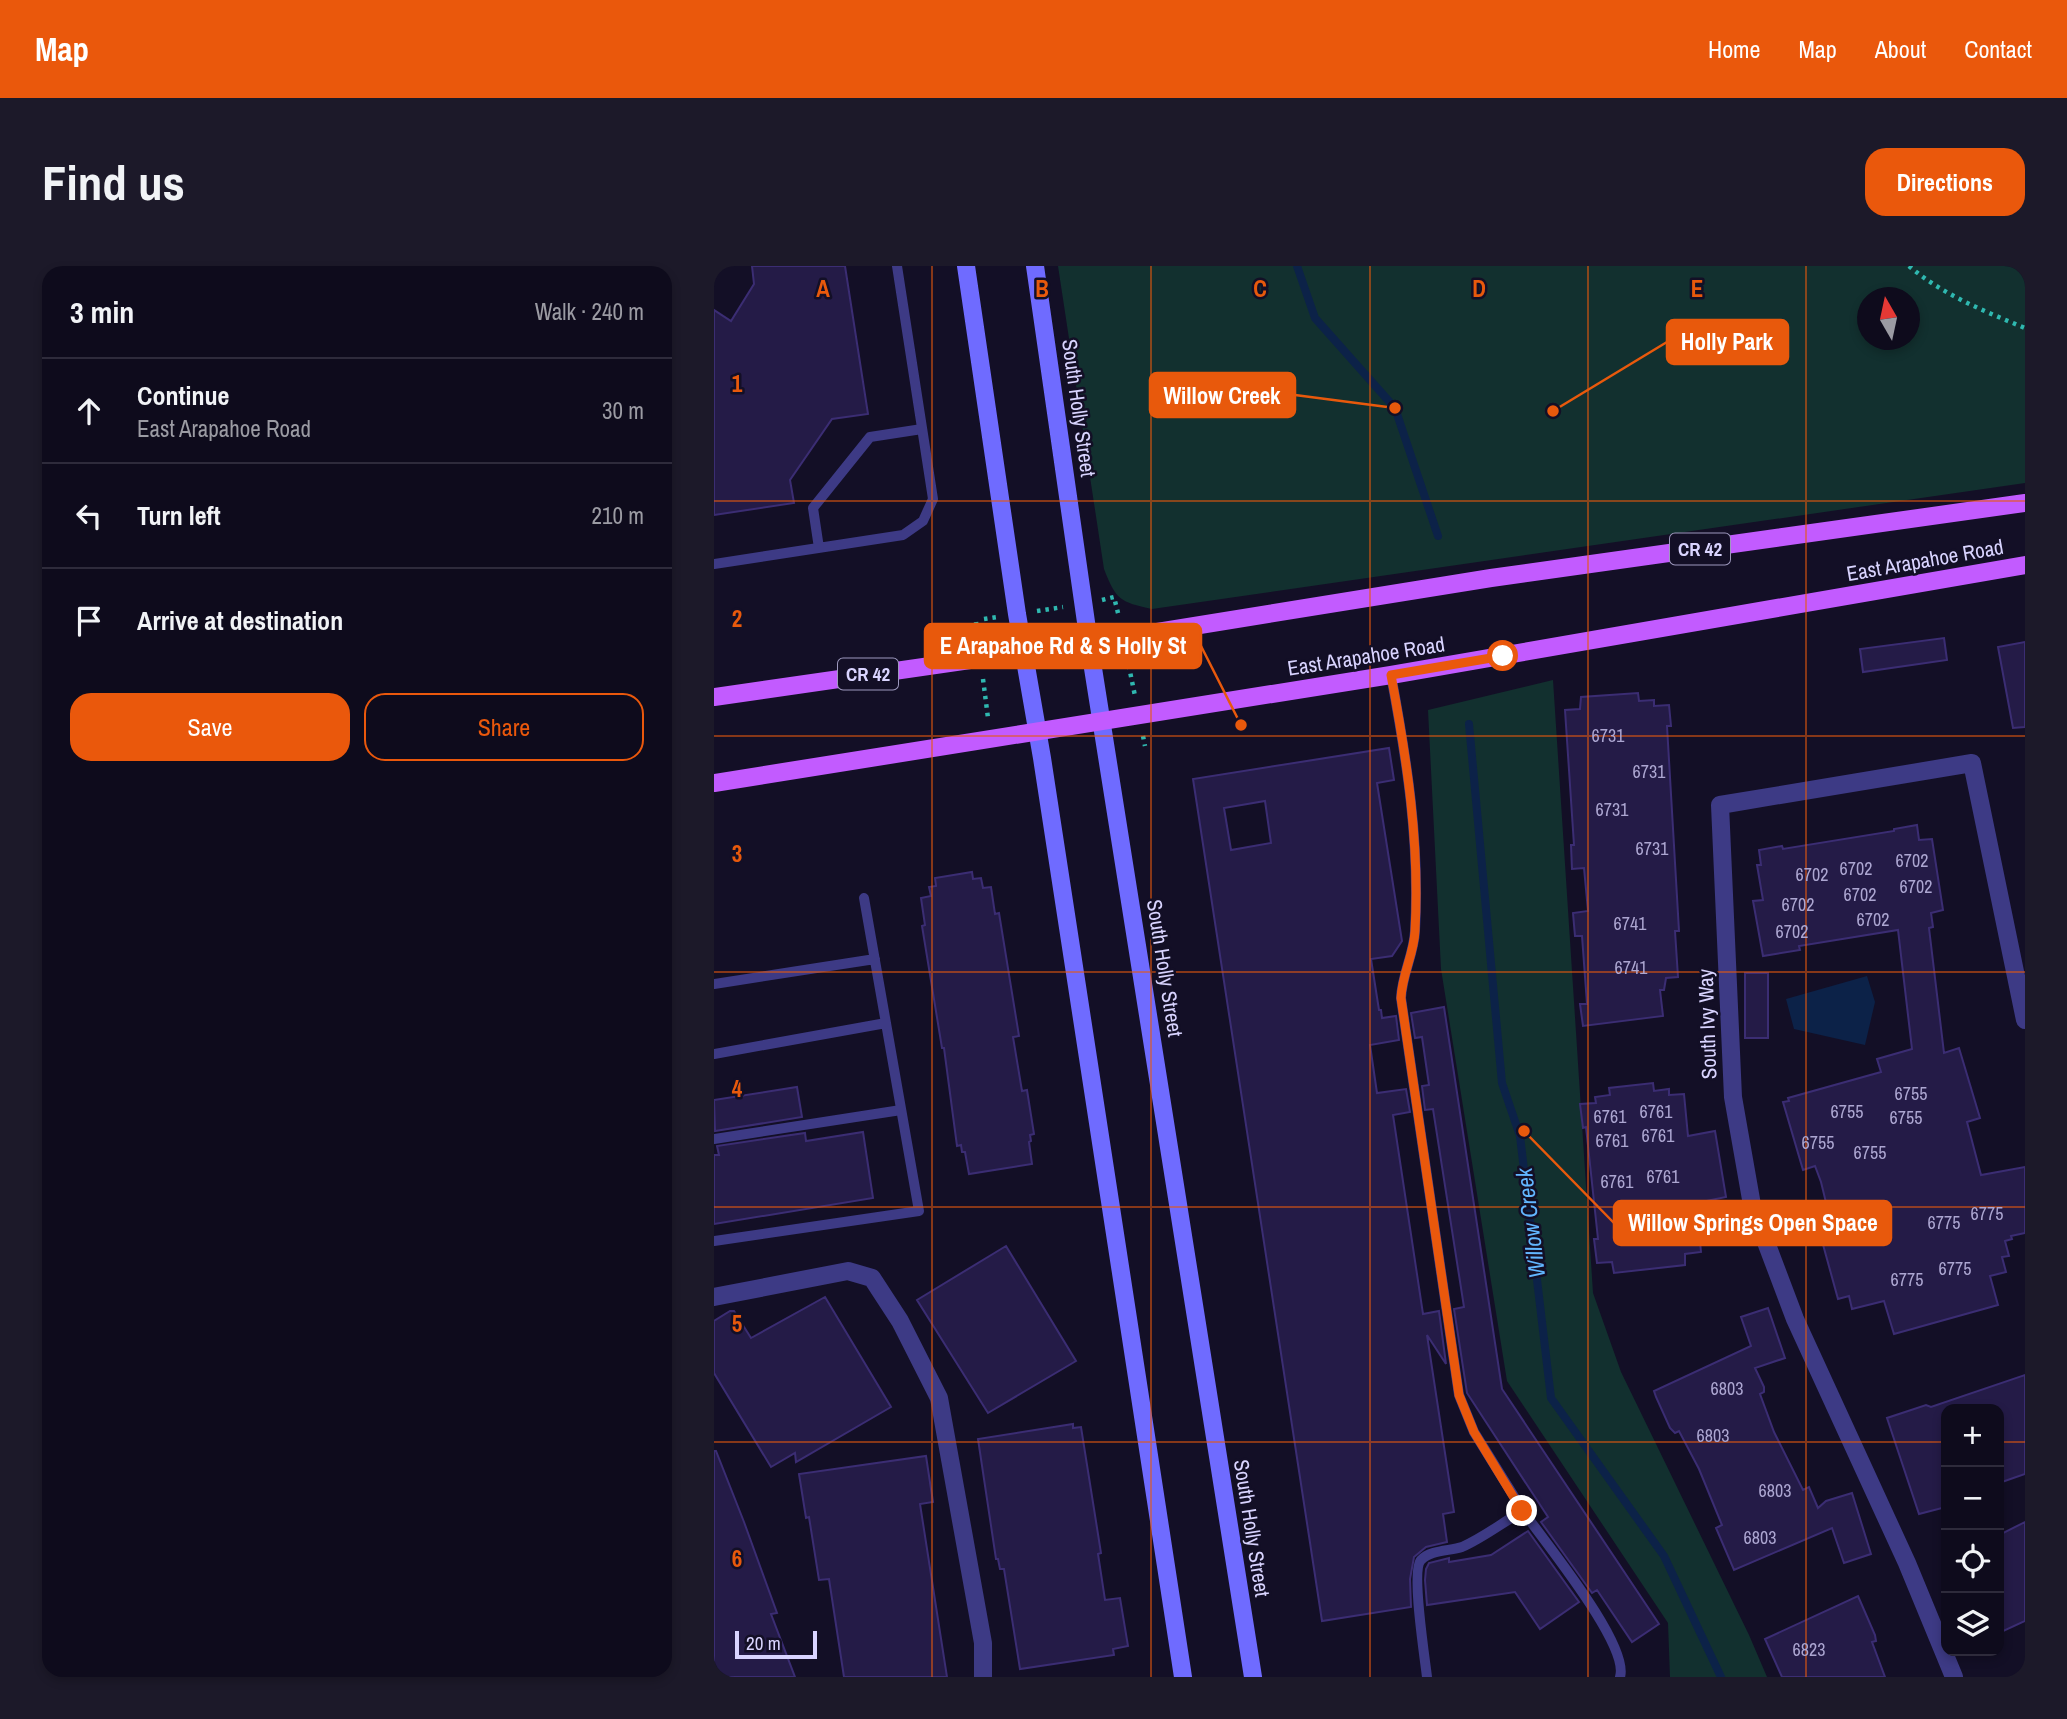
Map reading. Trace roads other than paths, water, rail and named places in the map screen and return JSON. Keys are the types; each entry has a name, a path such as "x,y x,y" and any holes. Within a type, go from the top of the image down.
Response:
{"main road":[{"path":"966,266 1017,614 1183,1677"},
{"name":"South Holly Street","path":"1035,266 1089,643 1252,1677"},
{"name":"East Arapahoe Road","path":"714,697 1123,638 1491,578 2025,503"},
{"name":"East Arapahoe Road","path":"714,783 1391,675 2025,565"}],"street":[{"name":"South Ivy Way","path":"1954,1677 1907,1563 1795,1319 1752,1205 1733,1097 1720,805 1972,763 2022,982"},
{"path":"2022,982 2025,1020"},
{"path":"714,1297 848,1271 872,1278 900,1321 939,1398 983,1643 982,1677"}],"lane":[{"path":"714,564 903,536 923,521 933,499 897,266"},
{"path":"819,548 813,508 870,438 922,429"},
{"path":"1391,675 1415,820 1414,951 1402,985 1401,998 1459,1395 1474,1432 1522,1511 1610,1636 1622,1671 1620,1677"},
{"path":"714,1241 919,1211 864,898"},
{"path":"714,984 875,960"},
{"path":"714,1054 886,1023"},
{"path":"714,1139 901,1110"},
{"path":"1427,1677 1419,1604 1419,1561 1425,1556 1462,1546 1522,1511"}],"water":[{"path":"1867,976 1875,1002 1865,1045 1794,1029 1786,999"}],"waterway":[{"name":"Willow Creek","path":"1297,266 1315,318 1395,408 1438,536"},
{"name":"Willow Creek","path":"1469,724 1502,1083 1520,1136 1551,1398 1664,1556 1721,1677"}],"place":[{"name":"Willow Creek","path":"1395,408"},
{"name":"Holly Park","path":"1553,411"},
{"name":"E Arapahoe Rd & S Holly St","path":"1241,725"},
{"name":"Willow Springs Open Space","path":"1524,1131"}]}
